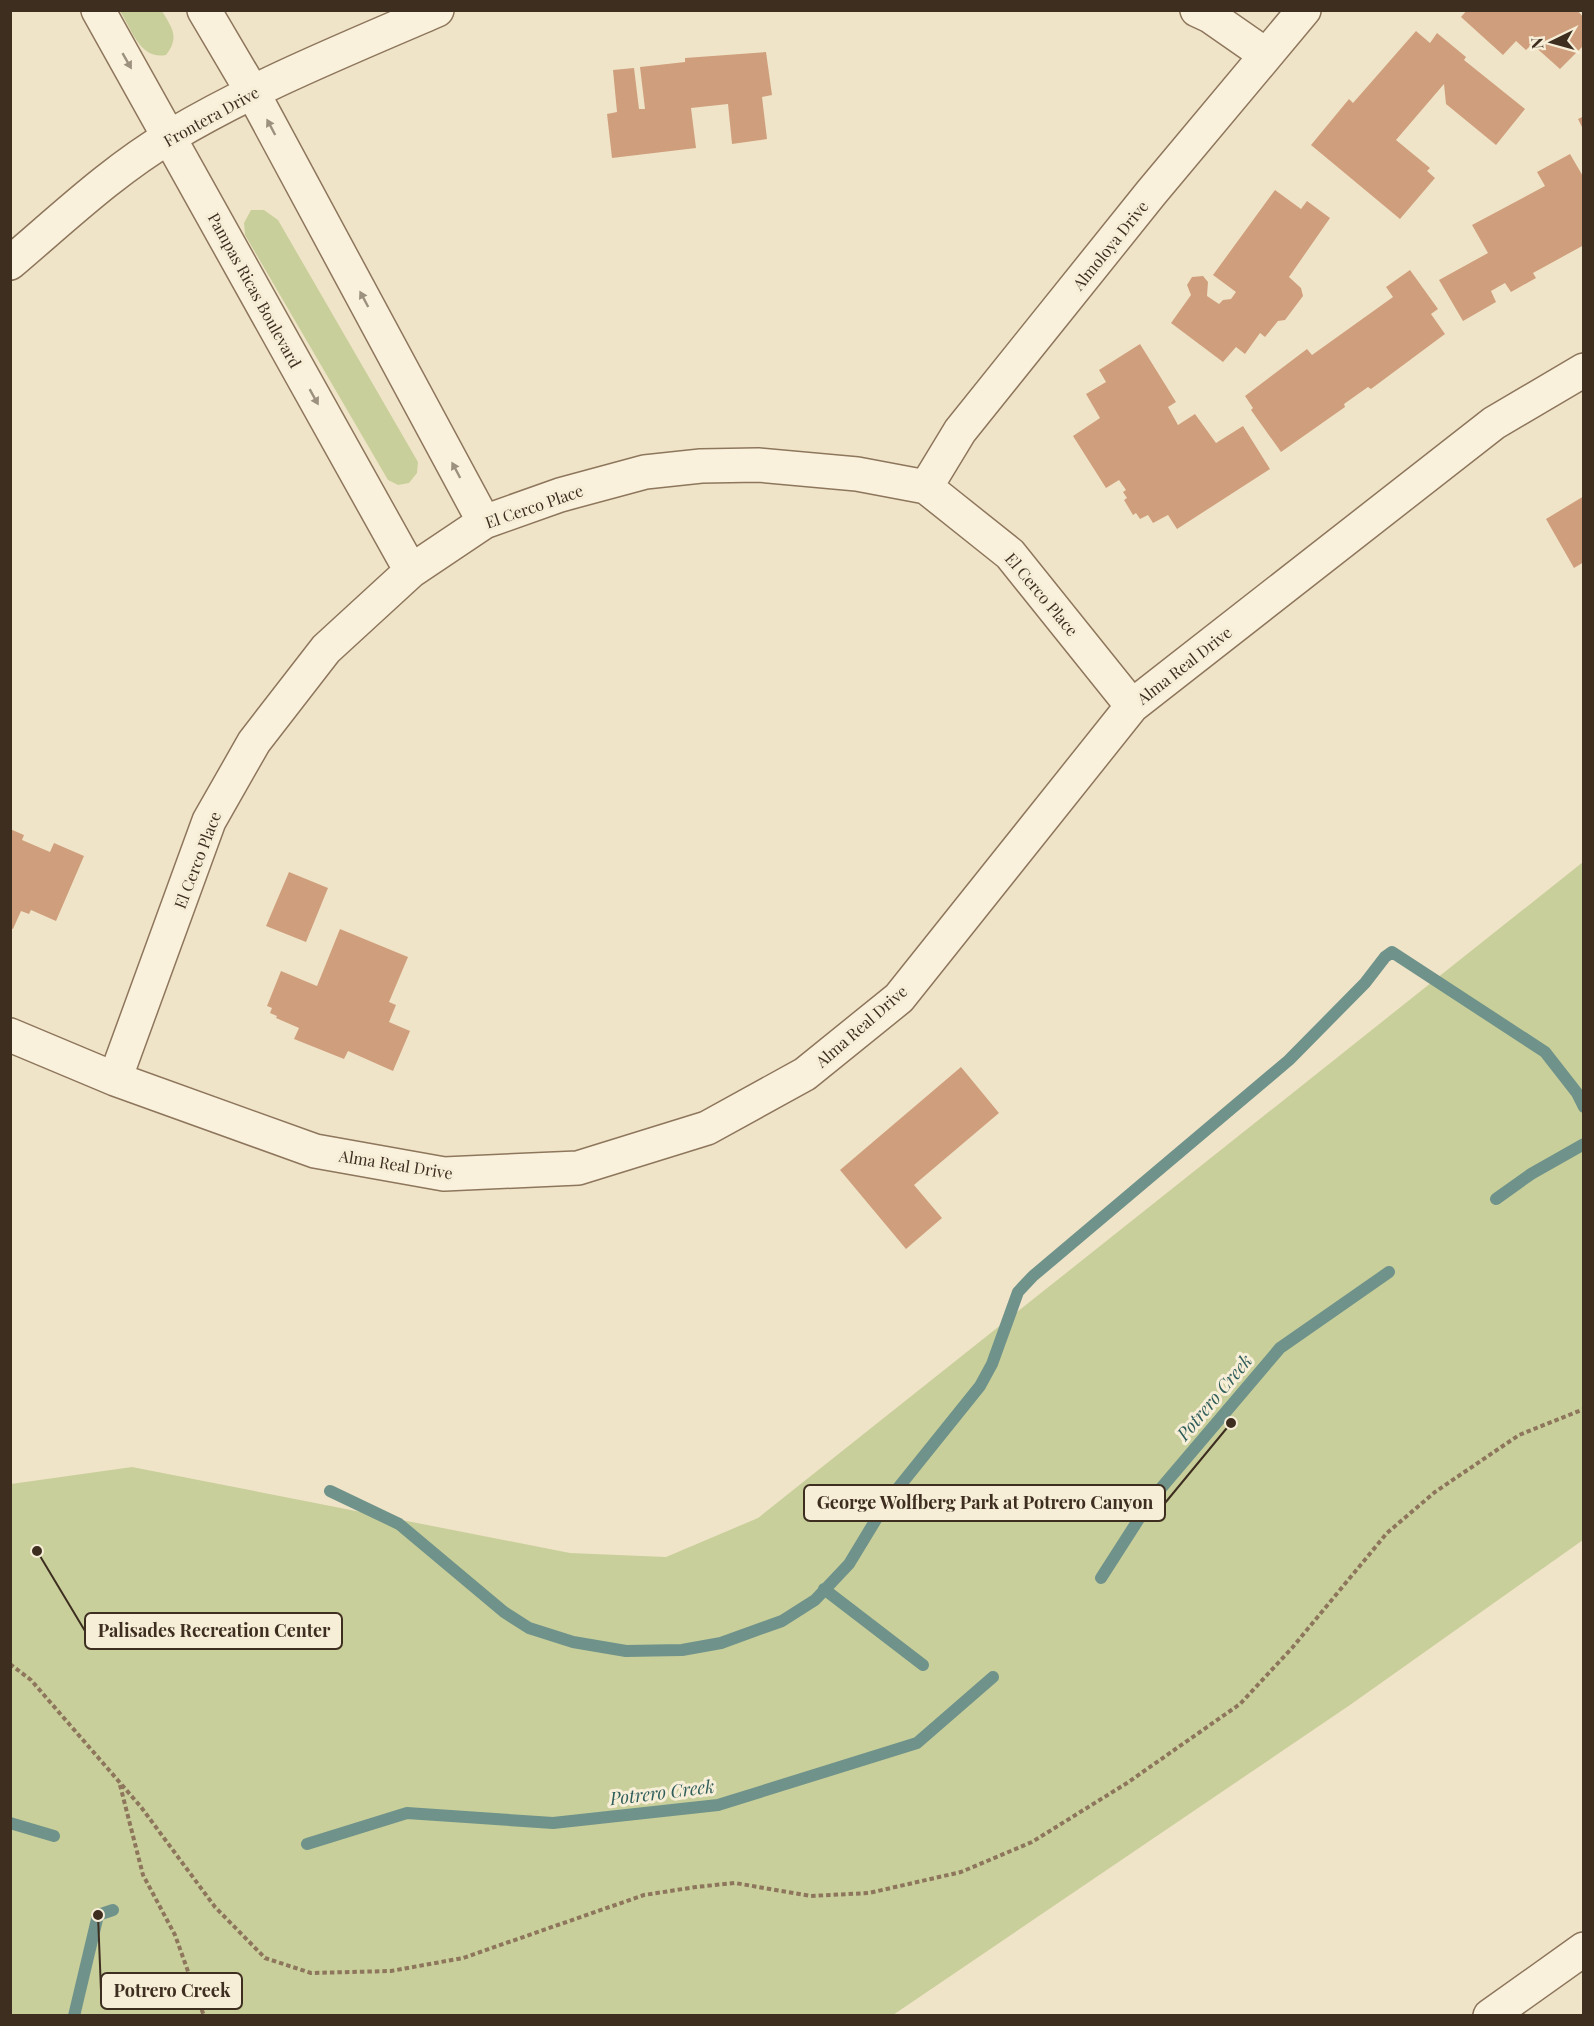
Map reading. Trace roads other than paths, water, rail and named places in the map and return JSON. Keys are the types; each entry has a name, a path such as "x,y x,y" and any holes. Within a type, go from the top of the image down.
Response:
{"street":[{"name":"Pampas Ricas Boulevard","path":"99,10 411,571"},
{"path":"204,10 253,93 484,522"},
{"name":"Frontera Drive","path":"10,263 109,179 170,137 290,72 437,10"},
{"path":"1197,10 1210,16 1266,55"},
{"name":"Almoloya Drive","path":"926,487 960,431 1304,10"},
{"name":"Alma Real Drive","path":"10,1035 115,1078 315,1151 444,1174 578,1168 707,1128 806,1074 899,998 1132,706 1494,423 1584,370"},
{"name":"El Cerco Place","path":"115,1078 209,821 254,742 326,649 411,571 484,522 560,495 645,472 701,466 758,465 835,472 926,487 1010,554 1132,706"},
{"path":"1490,2016 1584,1949"}],"waterway":[{"path":"330,1491 399,1524 504,1612 529,1628 573,1642 626,1651 682,1650 721,1643 782,1621 815,1600 849,1564 886,1503 980,1386 992,1364 1018,1292 1033,1276 1289,1060 1365,983 1385,957 1392,952 1545,1052 1577,1093 1584,1107"},
{"name":"Potrero Creek","path":"1496,1199 1531,1174 1584,1144"},
{"name":"Potrero Creek","path":"1101,1578 1151,1500 1280,1348 1389,1272"},
{"path":"824,1589 923,1665"},
{"name":"Potrero Creek","path":"307,1844 407,1813 553,1823 718,1805 917,1743 993,1677"},
{"path":"10,1823 54,1836"},
{"name":"Potrero Creek","path":"74,2016 98,1915 113,1910"}],"place":[{"name":"George Wolfberg Park at Potrero Canyon","path":"1231,1423"},
{"name":"Palisades Recreation Center","path":"37,1551"},
{"name":"Potrero Creek","path":"98,1915"}]}
